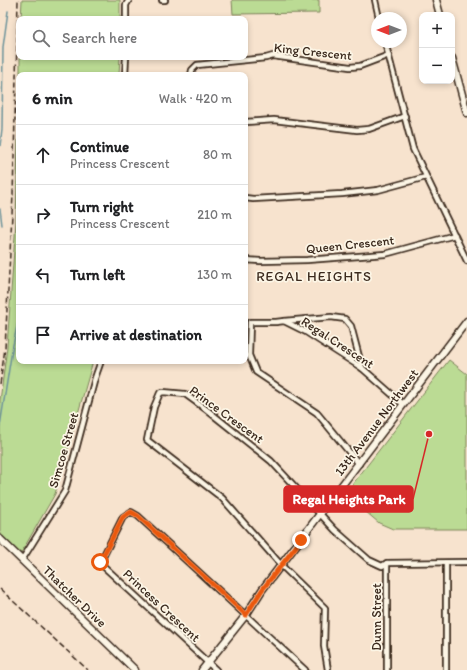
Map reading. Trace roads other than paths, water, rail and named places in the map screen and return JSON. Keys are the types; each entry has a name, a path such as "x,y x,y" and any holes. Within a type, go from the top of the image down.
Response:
{"street":[{"path":"126,16 126,5 129,0"},
{"path":"375,0 378,12"},
{"path":"436,0 439,12"},
{"path":"387,48 413,149 467,261"},
{"name":"King Crescent","path":"248,60 273,56 350,67 360,66 389,55"},
{"path":"125,72 126,60"},
{"name":"King Crescent","path":"192,72 197,65 246,60"},
{"path":"455,69 467,113"},
{"path":"248,122 274,120 357,130 369,129 404,116"},
{"path":"248,198 308,196 378,190 426,176"},
{"name":"Queen Crescent","path":"248,260 307,260 385,254 455,235"},
{"path":"284,321 331,316 345,319 350,326 362,368"},
{"name":"Regal Crescent","path":"358,464 318,413 256,372 249,355 248,322 284,321 306,332 362,368 403,404"},
{"name":"13th Avenue Northwest","path":"202,670 246,615 281,565 467,321"},
{"name":"Simcoe Street","path":"22,560 65,491 100,364"},
{"name":"Prince Crescent","path":"281,565 222,498 147,440 154,407 160,393 185,394 207,410 271,461 320,514"},
{"name":"Princess Crescent","path":"208,663 100,562 123,517 131,512 138,516 246,615"},
{"path":"320,514 335,530 369,560 382,566 387,563 467,562"},
{"name":"Thatcher Drive","path":"1,541 135,670"},
{"path":"446,562 446,670"},
{"name":"Dunn Street","path":"387,563 387,670"},
{"path":"281,565 325,608 324,646 328,670"},
{"path":"246,615 305,670"},
{"path":"208,663 216,670"}],"waterway":[{"path":"0,146 2,129 3,47 8,11"},
{"path":"0,209 2,225"},
{"path":"0,426 16,331"}],"railway":[{"path":"18,0 18,16"},
{"path":"16,60 16,72"},
{"path":"0,384 5,348 13,195 16,78"},
{"path":"0,589 88,670"}],"place":[{"name":"Regal Heights Park","path":"429,434"}],"district":[{"name":"REGAL HEIGHTS","path":"314,276"}]}
